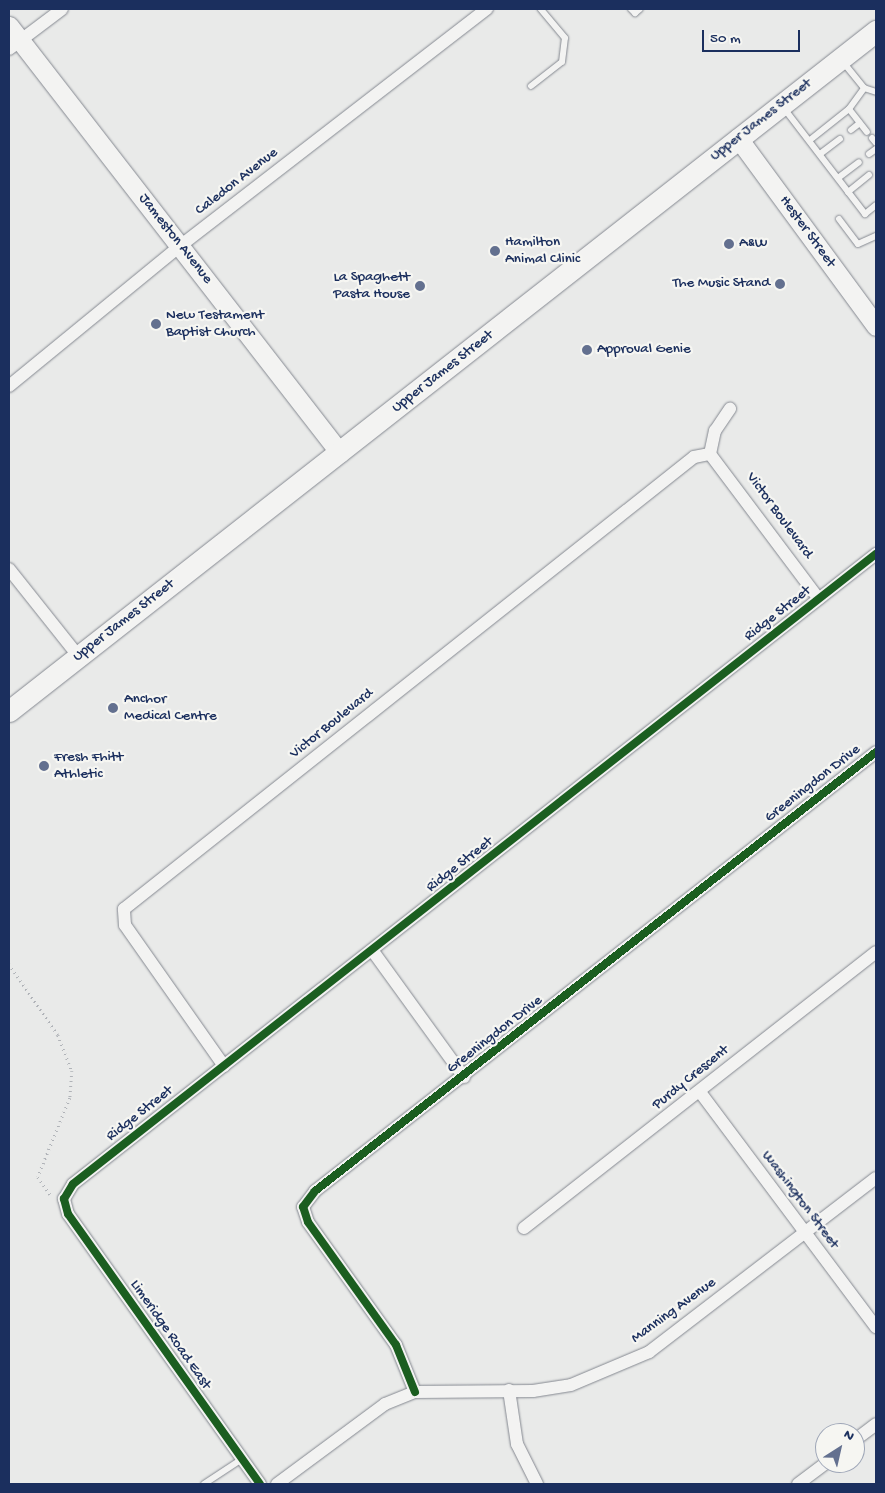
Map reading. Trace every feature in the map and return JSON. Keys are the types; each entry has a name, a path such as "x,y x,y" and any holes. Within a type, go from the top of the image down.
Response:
{"main road":[{"name":"Upper James Street","path":"9,711 876,31"}],"street":[{"path":"15,45 62,9"},
{"name":"Caledon Avenue","path":"9,386 180,246 487,9"},
{"name":"Jameston Avenue","path":"9,26 15,45 180,246 340,453"},
{"name":"Hester Street","path":"738,138 876,326"},
{"path":"710,454 715,431 730,409"},
{"name":"Victor Boulevard","path":"224,1066 125,925 124,909 694,457 710,454 819,599"},
{"name":"Ridge Street","path":"64,1199 73,1184 876,554"},
{"path":"9,569 79,657"},
{"name":"Greeningdon Drive","path":"415,1392 396,1345 308,1222 303,1207 315,1191 464,1077 876,752"},
{"path":"372,950 464,1077"},
{"name":"Purdy Crescent","path":"524,1228 700,1092 876,952"},
{"name":"Washington Street","path":"700,1092 804,1234 876,1326"},
{"name":"Manning Avenue","path":"277,1484 385,1404 415,1392 509,1390 571,1384 649,1352 876,1178"},
{"name":"Limeridge Road East","path":"64,1199 68,1214 260,1484"},
{"path":"509,1390 517,1444 537,1484"},
{"path":"865,1432 876,1424"},
{"path":"798,1484 815,1471"}],"lane":[{"path":"531,86 562,62 565,38 542,9"},
{"path":"632,9 635,13 640,9"},
{"path":"841,59 864,88 876,92"},
{"path":"810,140 849,109 864,88"},
{"path":"781,104 865,214 876,205"},
{"path":"849,109 867,132"},
{"path":"851,130 860,122"},
{"path":"820,154 840,139"},
{"path":"869,154 876,149"},
{"path":"838,178 859,162"},
{"path":"848,192 869,175"},
{"path":"839,219 858,244 876,236"},
{"path":"204,1484 242,1459"}],"path":[{"path":"9,964 58,1035 72,1071 70,1098 38,1177 52,1197 64,1199"}],"cycle path":[{"path":"260,1484 68,1214 64,1199 73,1184 876,554"},
{"path":"415,1392 396,1345 308,1222 303,1207 315,1191 876,752"}],"place":[{"name":"A&W","path":"729,244"},
{"name":"Hamilton Animal Clinic","path":"495,251"},
{"name":"The Music Stand","path":"780,284"},
{"name":"La Spaghett Pasta House","path":"420,286"},
{"name":"New Testament Baptist Church","path":"156,324"},
{"name":"Approval Genie","path":"587,350"},
{"name":"Anchor Medical Centre","path":"113,708"},
{"name":"Fresh Fhitt Athletic","path":"44,766"}]}
